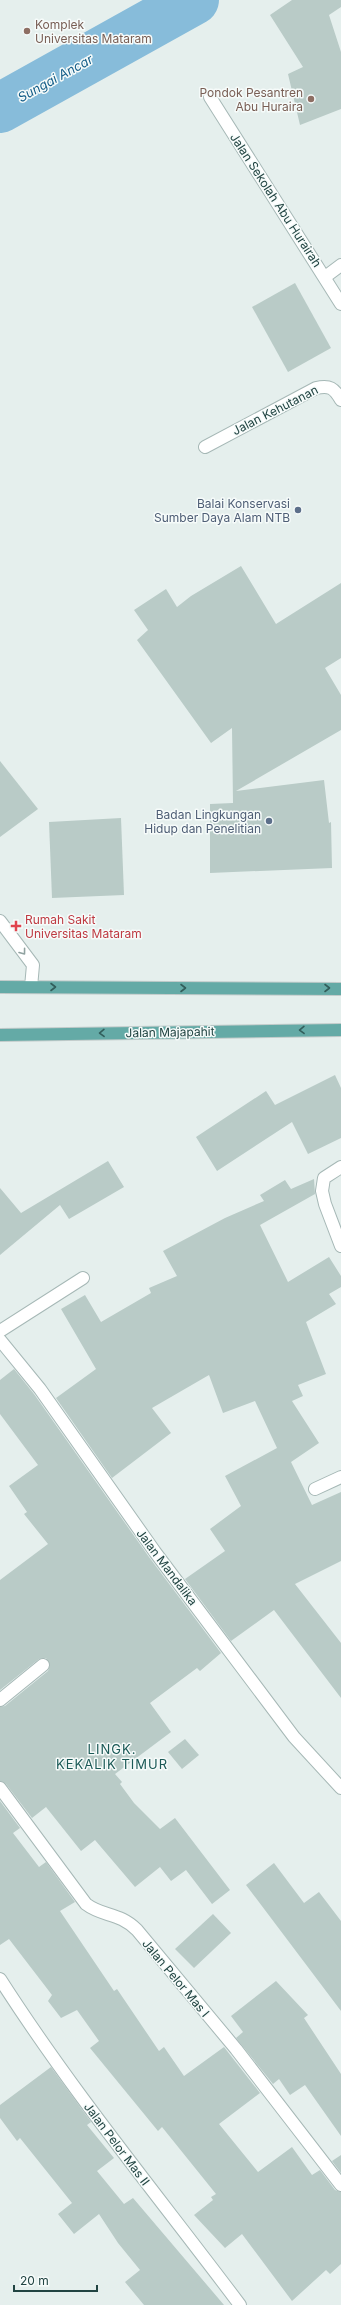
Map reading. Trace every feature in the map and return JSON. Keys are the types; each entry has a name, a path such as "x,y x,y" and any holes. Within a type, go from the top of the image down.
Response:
{"main road":[{"path":"0,987 341,988"},
{"name":"Jalan Majapahit","path":"0,1035 341,1030"}],"street":[{"name":"Jalan Sekolah Abu Hurairah","path":"210,97 341,304"},
{"path":"325,277 341,264"},
{"name":"Jalan Kehutanan","path":"205,447 316,388 327,385 334,388 341,400"},
{"path":"0,921 33,965 31,987"},
{"path":"341,1167 324,1178 322,1191 341,1246"},
{"path":"0,1331 83,1278"},
{"name":"Jalan Mandalika","path":"0,1340 40,1389 155,1552 294,1737 341,1788"},
{"path":"315,1489 341,1477"},
{"path":"0,1700 43,1665"},
{"name":"Jalan Pelor Mas I","path":"0,1788 86,1904 94,1910 117,1916 137,1930 236,2049 341,2185"},
{"name":"Jalan Pelor Mas II","path":"0,1979 33,2030 112,2138 240,2305"}],"building":[{"path":"292,0 341,0 341,7 329,15 341,52 341,109 300,125 288,74 303,67 270,15"},
{"path":"295,283 331,348 288,372 252,307"},
{"path":"241,566 276,624 341,583 341,658 325,668 341,695 341,730 236,791 324,780 329,823 331,822 332,868 210,873 210,804 233,803 232,728 211,743 137,640 148,630 134,610 166,589 177,607 191,596"},
{"path":"0,761 38,809 0,837"},
{"path":"121,818 124,895 52,898 49,822"},
{"path":"335,1075 341,1088 341,1138 308,1154 292,1122 217,1171 196,1137 266,1091 275,1105"},
{"path":"108,1161 124,1187 69,1219 60,1205 0,1255 0,1188 21,1213"},
{"path":"314,1179 315,1194 260,1225 288,1282 329,1257 341,1276 341,1287 329,1294 336,1304 306,1322 326,1374 298,1385 303,1396 292,1401 319,1443 291,1462 312,1505 341,1492 341,1561 295,1584 341,1643 341,1698 274,1610 231,1641 185,1579 225,1551 210,1529 241,1506 225,1476 277,1448 255,1401 223,1413 209,1375 152,1408 171,1433 112,1478 56,1398 96,1369 61,1309 85,1295 101,1322 151,1293 149,1288 177,1276 163,1251 225,1218 264,1201 260,1195 285,1180 291,1189"},
{"path":"14,1369 34,1394 149,1557 221,1653 200,1671 197,1668 150,1703 171,1732 115,1774 122,1782 120,1784 134,1803 160,1829 175,1818 230,1890 212,1904 186,1870 171,1881 160,1867 135,1887 95,1840 81,1851 46,1807 32,1818 6,1784 0,1781 0,1707 5,1706 48,1671 50,1664 46,1658 39,1659 0,1690 0,1580 48,1544 24,1514 27,1512 9,1486 38,1465 0,1414 0,1380"},
{"path":"185,1739 199,1755 182,1769 168,1752"},
{"path":"0,1801 20,1828 13,1833 39,1867 46,1862 75,1902 60,1911 114,1991 117,1989 159,2051 164,2047 184,2076 224,2047 260,2093 219,2124 258,2172 292,2147 312,2175 320,2170 335,2190 341,2192 341,2264 330,2274 326,2270 292,2301 242,2234 225,2248 194,2215 213,2200 211,2197 216,2194 162,2127 158,2131 90,2048 99,2041 77,2010 61,2018 48,2001 52,1995 9,1939 0,1945"},
{"path":"274,1863 304,1903 319,1892 341,1921 341,2011 246,1885"},
{"path":"213,1914 231,1933 194,1968 175,1949"},
{"path":"276,1981 308,2015 304,2018 341,2074 341,2136 305,2085 290,2095 279,2079 273,2084 236,2038 243,2032 231,2016"},
{"path":"51,2067 91,2122 87,2125 114,2158 97,2171 124,2204 133,2198 224,2305 144,2305 125,2282 140,2270 118,2243 99,2214 74,2234 58,2214 72,2203 20,2138 17,2141 0,2118 0,2105"},
{"path":"341,2155 341,2173 332,2161"}],"waterway":[{"name":"Sungai Ancar","path":"0,108 194,0"}],"place":[{"name":"Komplek Universitas Mataram","path":"27,31"},
{"name":"Pondok Pesantren Abu Huraira","path":"311,99"},
{"name":"Balai Konservasi Sumber Daya Alam NTB","path":"298,510"},
{"name":"Badan Lingkungan Hidup dan Penelitian","path":"269,821"},
{"name":"Rumah Sakit Universitas Mataram","path":"16,926"}],"district":[{"name":"LINGK. KEKALIK TIMUR","path":"112,1756"}]}
